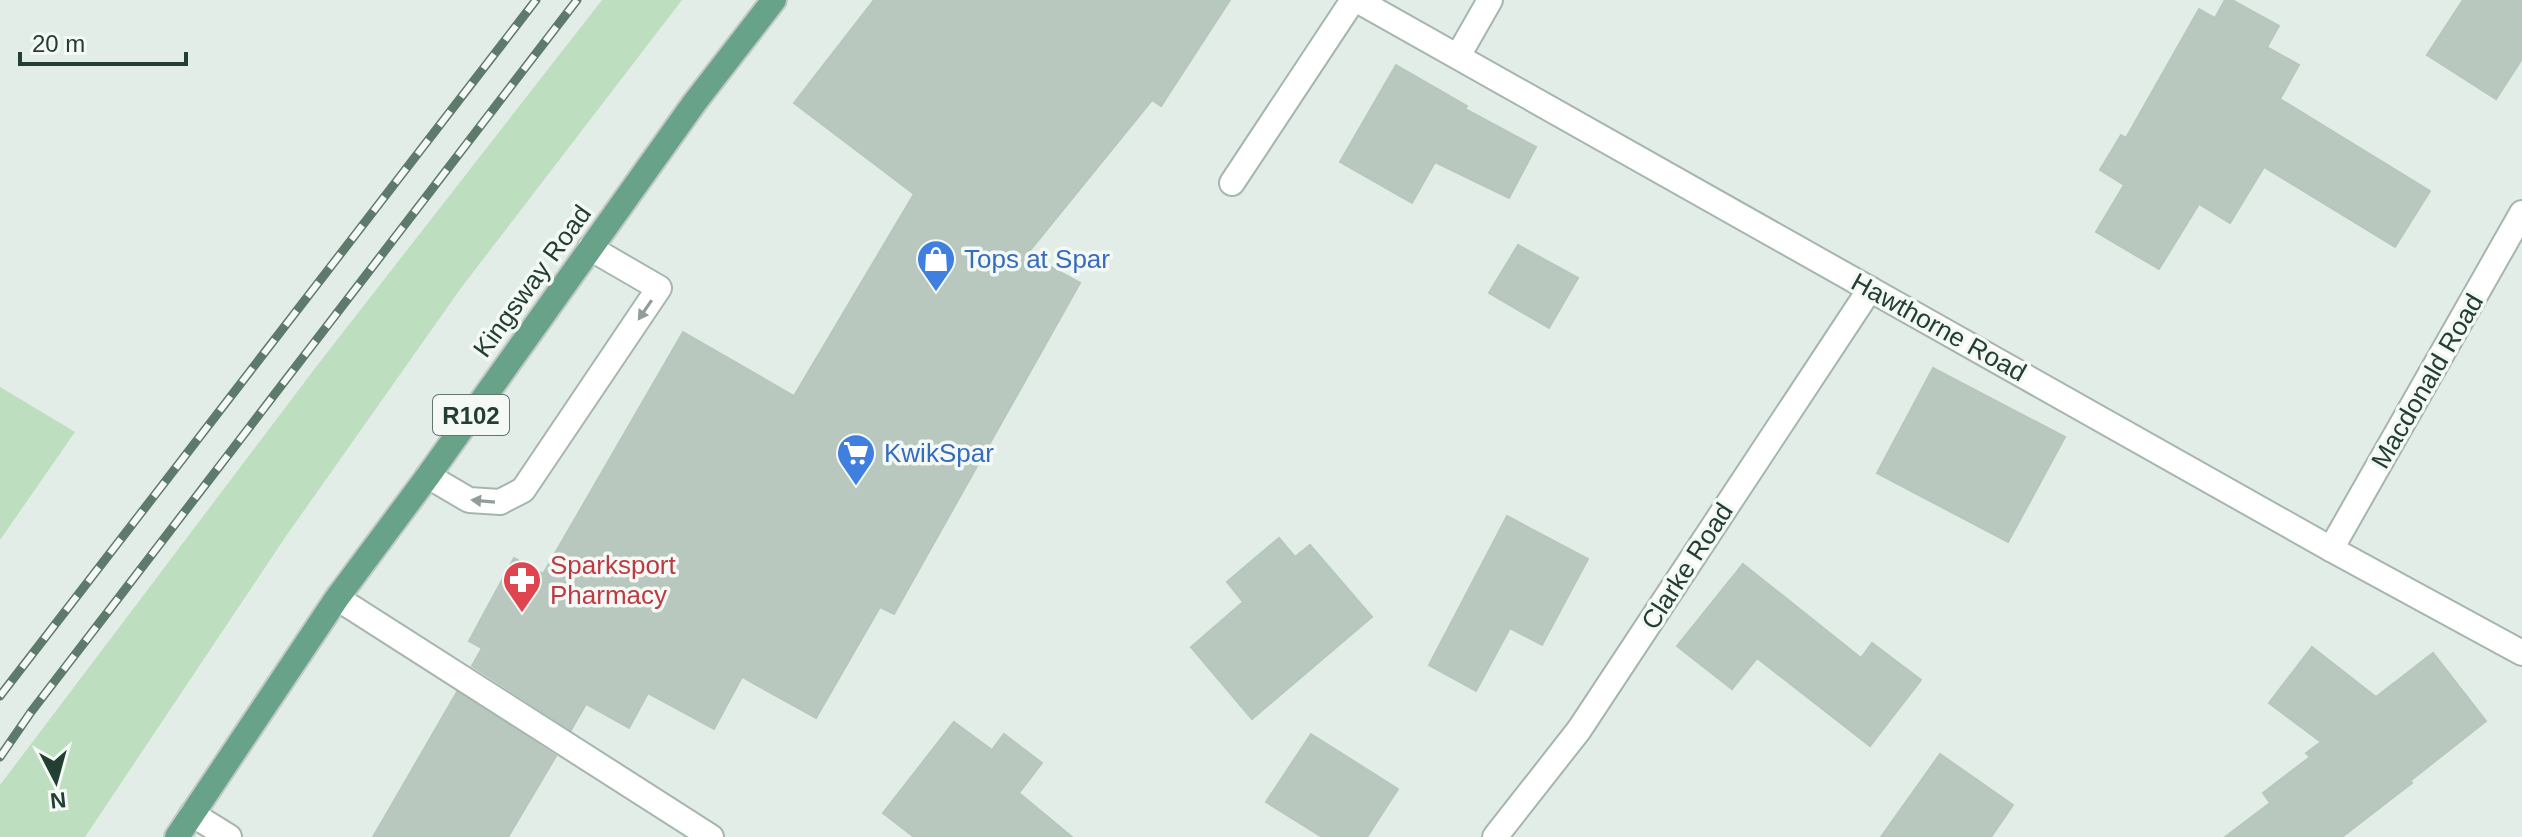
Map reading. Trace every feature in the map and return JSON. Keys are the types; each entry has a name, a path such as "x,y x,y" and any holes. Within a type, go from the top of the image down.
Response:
{"main road":[{"name":"Kingsway Road","path":"177,837 337,598 695,102 774,0"}],"street":[{"path":"1232,183 1355,0"},
{"name":"Hawthorne Road","path":"1355,0 2331,549 2522,653"},
{"path":"1458,56 1490,0"},
{"name":"Macdonald Road","path":"2331,549 2522,213"},
{"path":"428,476 469,500 500,502 523,490 659,288 590,248"},
{"name":"Clarke Road","path":"1495,837 1579,730 1870,289"},
{"path":"337,598 711,837"},
{"path":"192,814 229,837"}],"green space":[{"path":"602,0 682,0 461,288 284,539 85,837 0,837 0,785 319,363"},
{"path":"0,387 75,432 0,540"}],"building":[{"path":"874,0 1230,0 1161,106 1152,100 1027,254 1080,283 894,614 880,607 816,718 742,677 714,729 648,693 629,728 586,704 571,730 472,666 482,648 469,641 514,558 543,574 683,332 794,396 914,194 794,103"},
{"path":"2225,0 2232,0 2279,26 2267,47 2299,65 2280,99 2430,191 2395,247 2264,167 2230,223 2199,204 2159,269 2096,232 2124,185 2100,170 2121,135 2126,138 2199,9 2215,18"},
{"path":"2463,0 2522,0 2522,59 2496,99 2427,55"},
{"path":"1396,65 1467,106 1465,109 1536,147 1509,198 1435,162 1412,203 1340,162"},
{"path":"1518,245 1578,278 1549,328 1489,293"},
{"path":"1933,368 2065,437 2008,542 1877,473"},
{"path":"1507,516 1588,559 1542,645 1510,628 1476,691 1429,665"},
{"path":"1279,538 1295,557 1310,545 1372,617 1252,719 1191,647 1243,602 1227,582"},
{"path":"1743,564 1861,658 1872,643 1921,680 1870,746 1757,658 1732,689 1677,646"},
{"path":"2312,647 2376,697 2433,653 2486,721 2342,837 2225,837 2270,803 2263,793 2310,757 2306,753 2321,742 2269,703"},
{"path":"457,692 556,756 508,837 373,837"},
{"path":"954,722 992,750 1004,734 1042,763 1019,793 1072,837 914,837 883,813"},
{"path":"1311,734 1398,789 1367,837 1322,837 1266,802"},
{"path":"1940,754 2013,805 1991,837 1881,837"}],"railway":[{"path":"0,696 536,0"},
{"path":"0,757 31,712 577,0"}],"place":[{"name":"Tops at Spar","path":"936,293"},
{"name":"KwikSpar","path":"856,487"},
{"name":"Sparksport Pharmacy","path":"522,614"}]}
